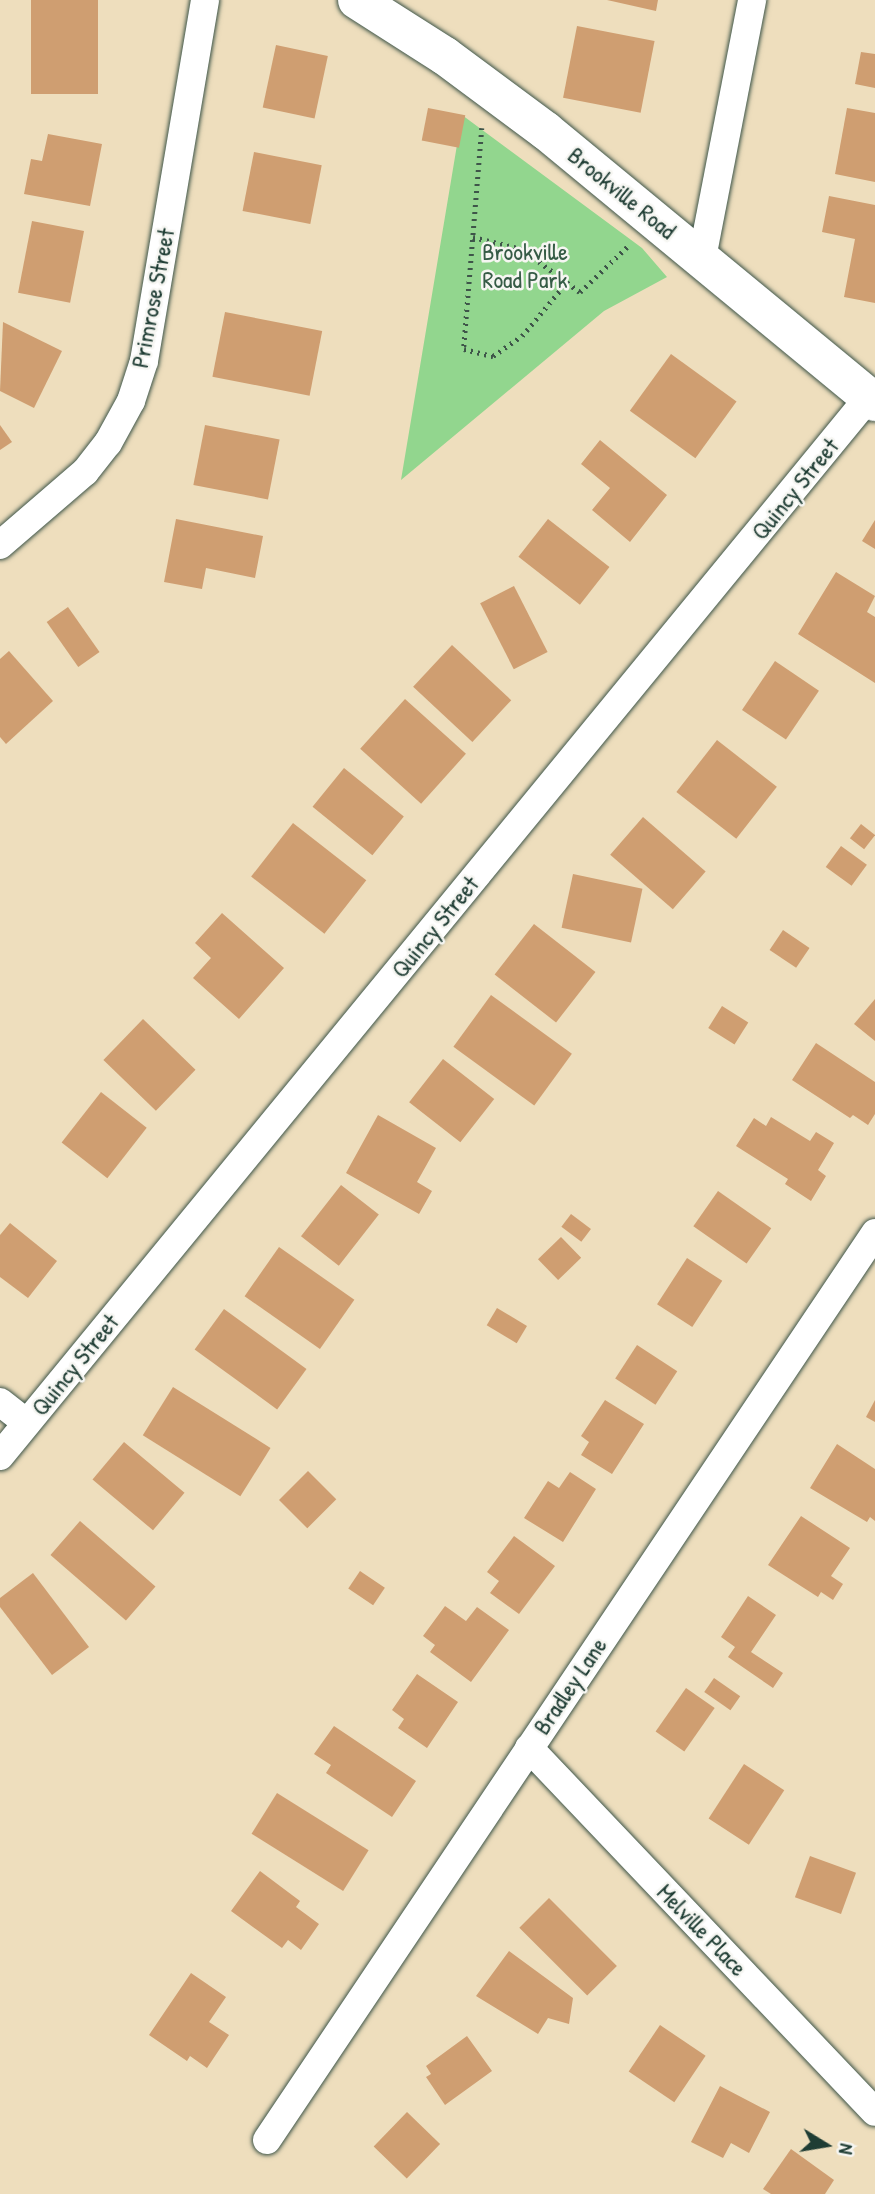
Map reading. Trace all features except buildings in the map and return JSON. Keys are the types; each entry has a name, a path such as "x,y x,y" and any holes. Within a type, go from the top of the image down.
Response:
{"main road":[{"name":"Brookville Road","path":"357,0 480,80 872,399"}],"street":[{"name":"Primrose Street","path":"0,545 85,472 108,443 131,401 144,361 205,0"},
{"path":"702,258 752,0"},
{"name":"Quincy Street","path":"0,1456 872,399"},
{"name":"Bradley Lane","path":"267,2140 875,1233"},
{"path":"0,1402 27,1423"},
{"name":"Melville Place","path":"529,1748 875,2112"}],"path":[{"path":"483,124 464,349 494,356 522,336 567,282"},
{"path":"473,237 522,249 580,292 638,238"}],"green space":[{"name":"Brookville Road Park","path":"462,115 642,248 667,277 604,311 401,480"}]}
